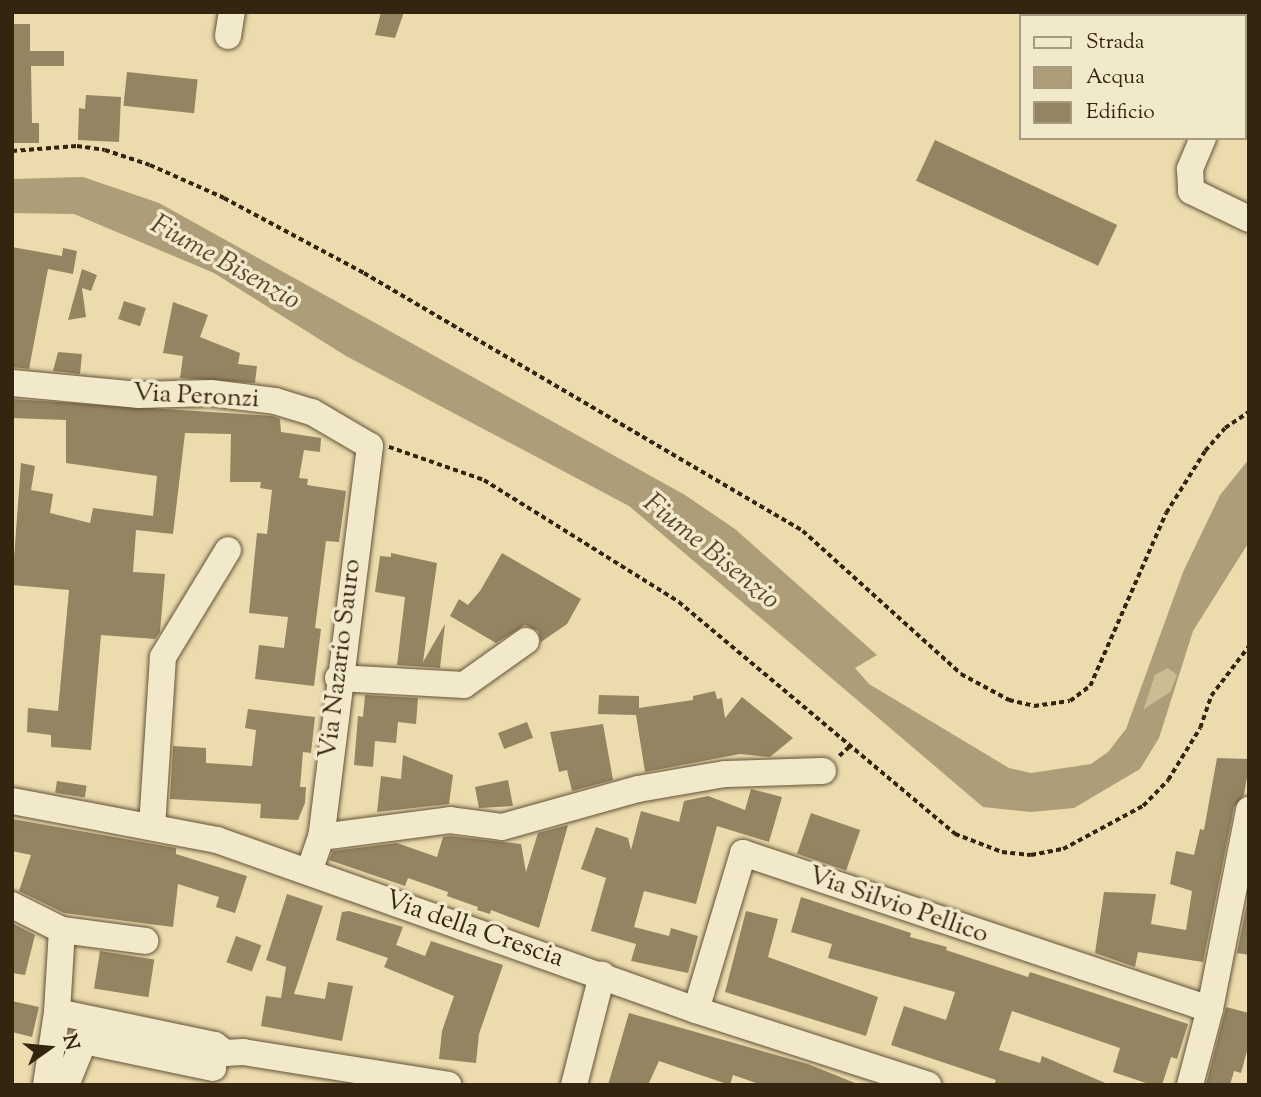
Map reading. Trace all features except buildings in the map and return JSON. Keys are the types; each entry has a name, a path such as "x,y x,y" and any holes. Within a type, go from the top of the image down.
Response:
{"street":[{"path":"1202,140 1190,169 1191,191 1249,219"},
{"name":"Via Peronzi","path":"12,383 139,395 211,393 275,401 312,412 370,446"},
{"name":"Via Nazario Sauro","path":"309,871 321,837 338,678 370,446"},
{"path":"152,827 163,657 228,550"},
{"path":"338,678 464,685 527,641"},
{"path":"321,837 450,820 502,827 638,789 725,774 823,771"},
{"name":"Via della Crescia","path":"12,801 217,840 696,1010 928,1085"},
{"path":"1190,1085 1210,1009 1249,810"},
{"name":"Via Silvio Pellico","path":"696,1010 743,853 1210,1009"},
{"path":"12,905 62,930 145,941"},
{"path":"46,1085 57,1012 62,930"},
{"path":"574,1085 602,975"},
{"path":"57,1012 215,1045 216,1069"},
{"path":"66,1085 84,1041 216,1069 243,1052 410,1082 449,1085"}],"path":[{"path":"12,151 76,146 105,150 150,164 224,198 364,274 803,531 961,674 1009,700 1034,706 1070,701 1090,686 1166,513 1205,452 1225,428 1249,412"},
{"path":"370,446 392,447 444,469 484,480 679,602 955,834 1002,852 1031,855 1063,849 1143,806 1168,780 1200,728 1211,696 1249,646"}],"shaded area":[{"path":"1169,667 1177,675 1170,692 1144,710 1155,675"}],"water":[{"name":"Fiume Bisenzio","path":"83,177 159,203 685,495 735,529 877,655 855,668 869,684 1009,768 1031,773 1091,764 1108,752 1126,729 1183,572 1220,495 1249,459 1249,542 1193,631 1159,738 1140,769 1074,808 1031,812 983,807 629,506 346,356 214,273 74,214 12,213 12,179","holes":["1168,668 1177,675 1170,692 1144,709 1155,675"]}]}
